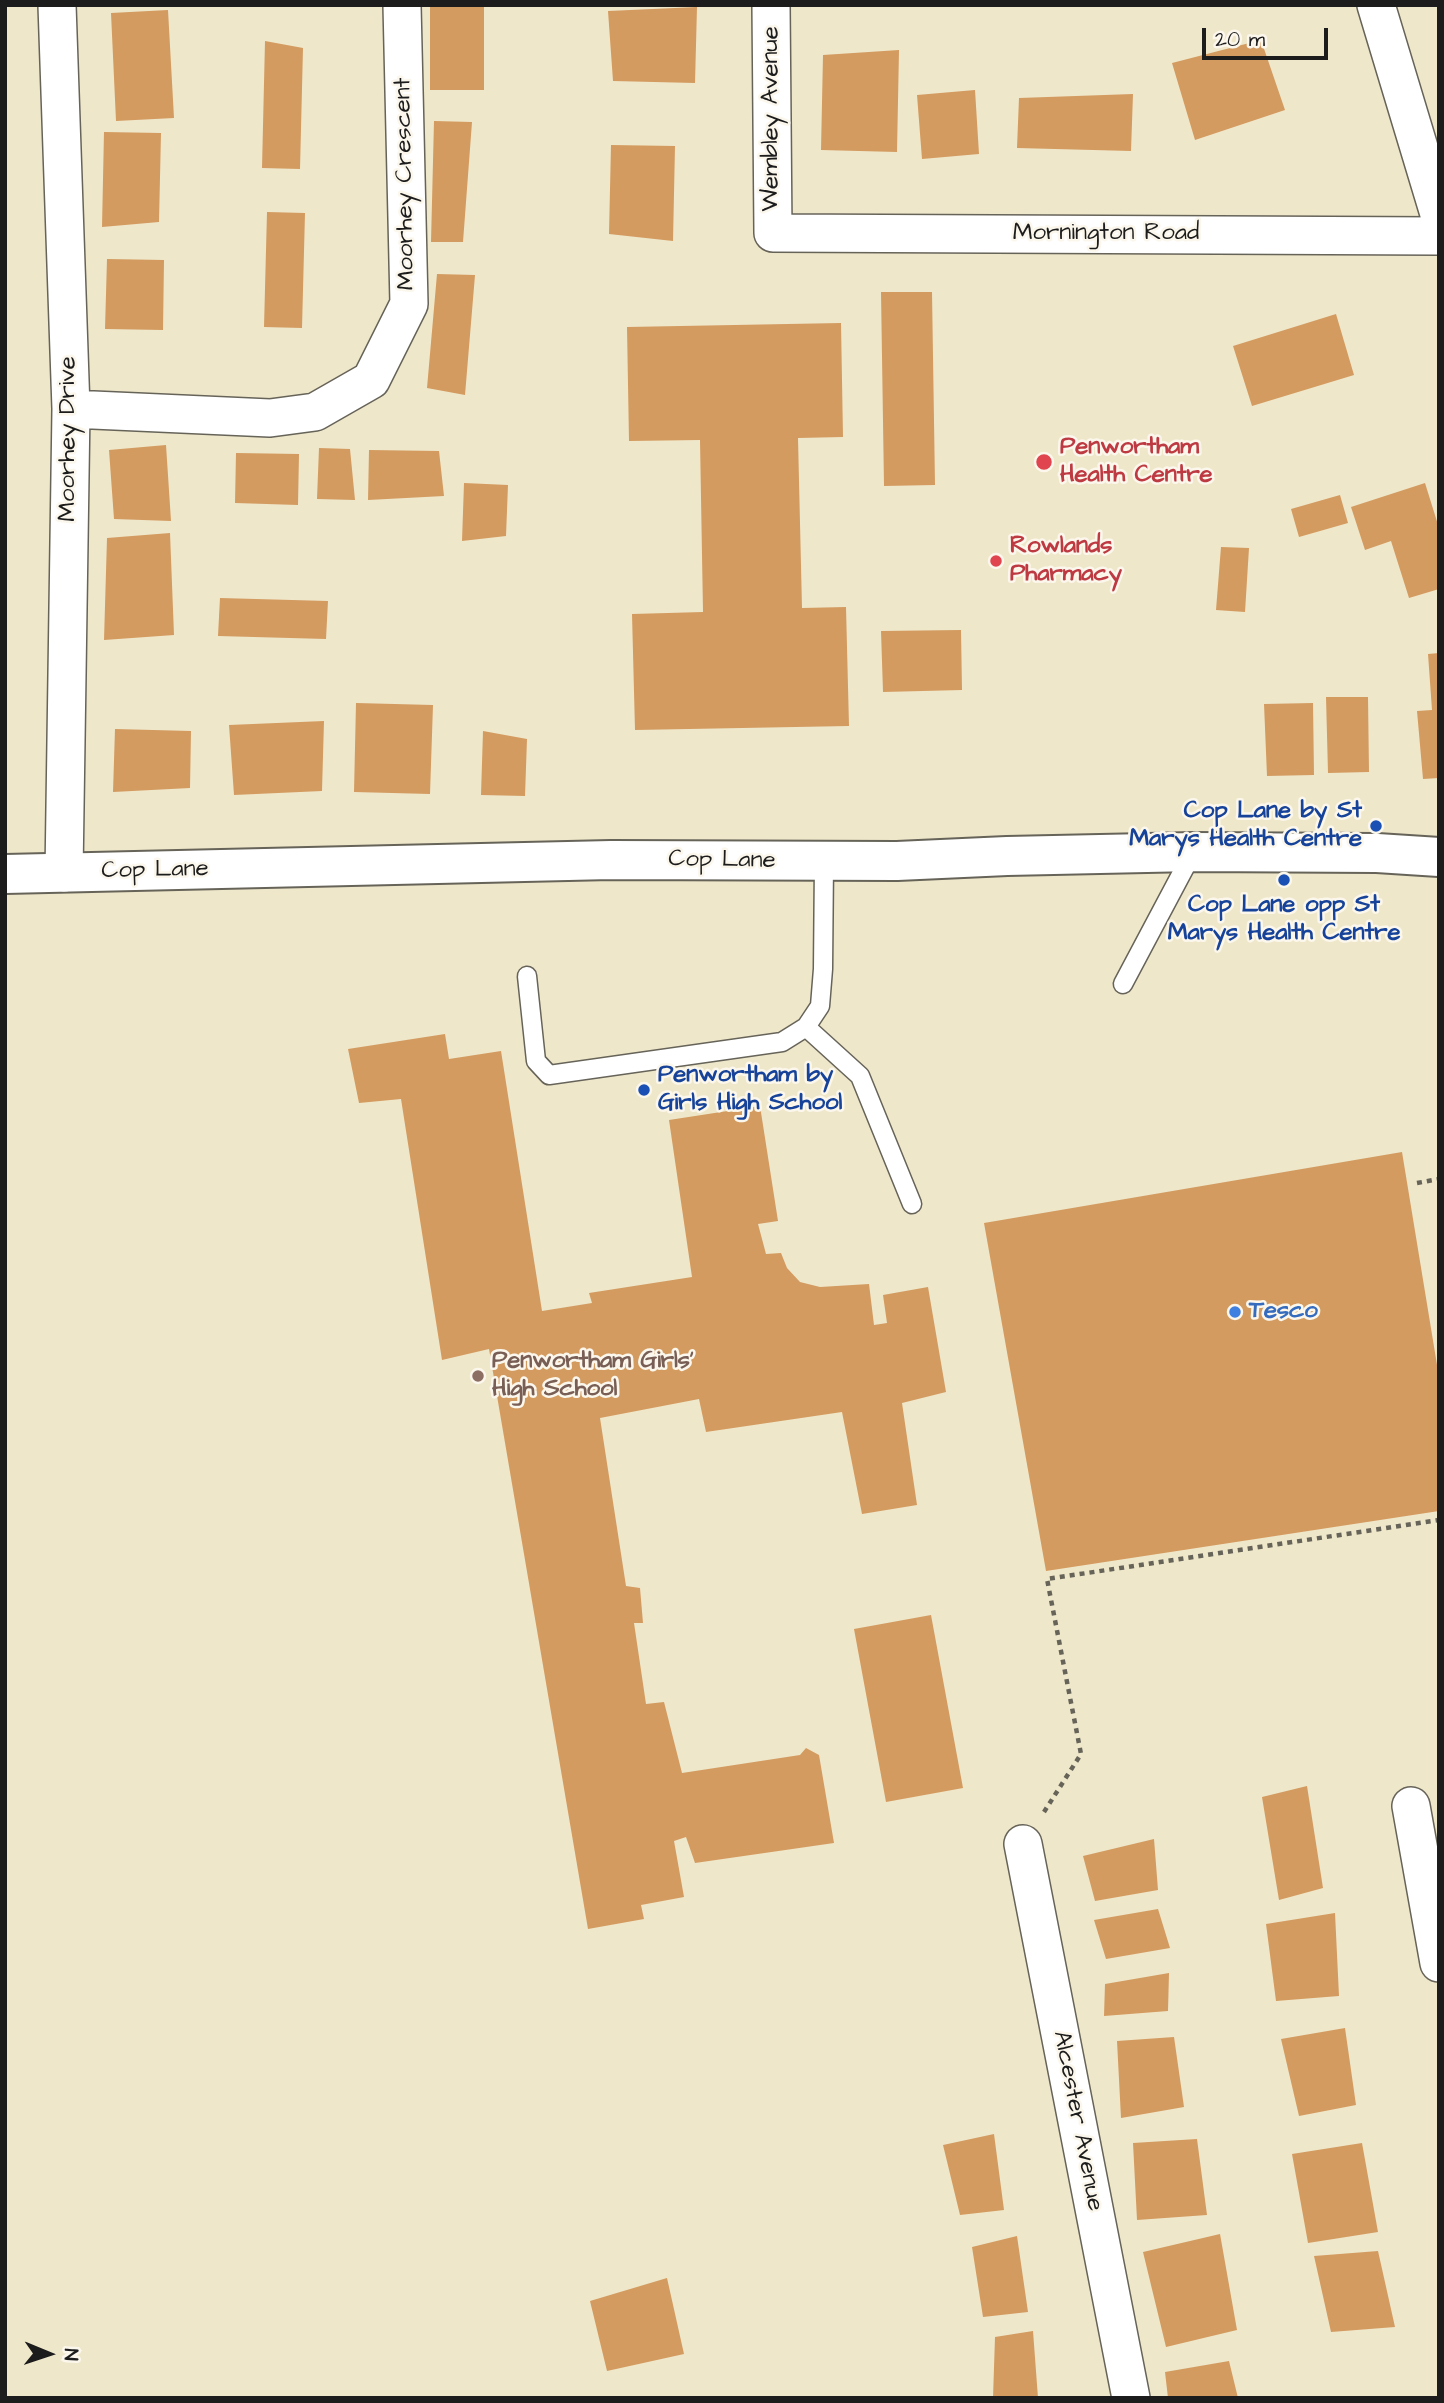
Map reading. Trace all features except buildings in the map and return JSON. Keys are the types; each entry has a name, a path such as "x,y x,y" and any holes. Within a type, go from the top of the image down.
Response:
{"street":[{"name":"Moorhey Drive","path":"57,5 71,409 64,873"},
{"name":"Moorhey Crescent","path":"71,409 270,418 315,412 371,380 408,304 402,5"},
{"name":"Wembley Avenue","path":"771,5 773,233"},
{"path":"1376,5 1439,214"},
{"name":"Mornington Road","path":"773,233 1439,236"},
{"name":"Cop Lane","path":"5,874 611,860 824,862 1193,852 1377,853 1439,857"},
{"path":"1411,1806 1439,1963"},
{"name":"Alcester Avenue","path":"1023,1844 1131,2398"}],"lane":[{"path":"1123,984 1193,852"},
{"path":"527,976 536,1061 549,1075 782,1042 806,1027 820,1006 824,862"},
{"path":"806,1027 860,1076 912,1204"}],"path":[{"path":"1417,1182 1439,1180"},
{"path":"1023,1844 1081,1754 1047,1579 1439,1521"}],"place":[{"name":"Penwortham Health Centre","path":"1044,462"},
{"name":"Rowlands Pharmacy","path":"996,561"},
{"name":"Cop Lane by St Marys Health Centre","path":"1376,826"},
{"name":"Cop Lane opp St Marys Health Centre","path":"1284,880"},
{"name":"Penwortham by Girls High School","path":"644,1090"},
{"name":"Tesco","path":"1235,1312"},
{"name":"Penwortham Girls' High School","path":"478,1376"}]}
